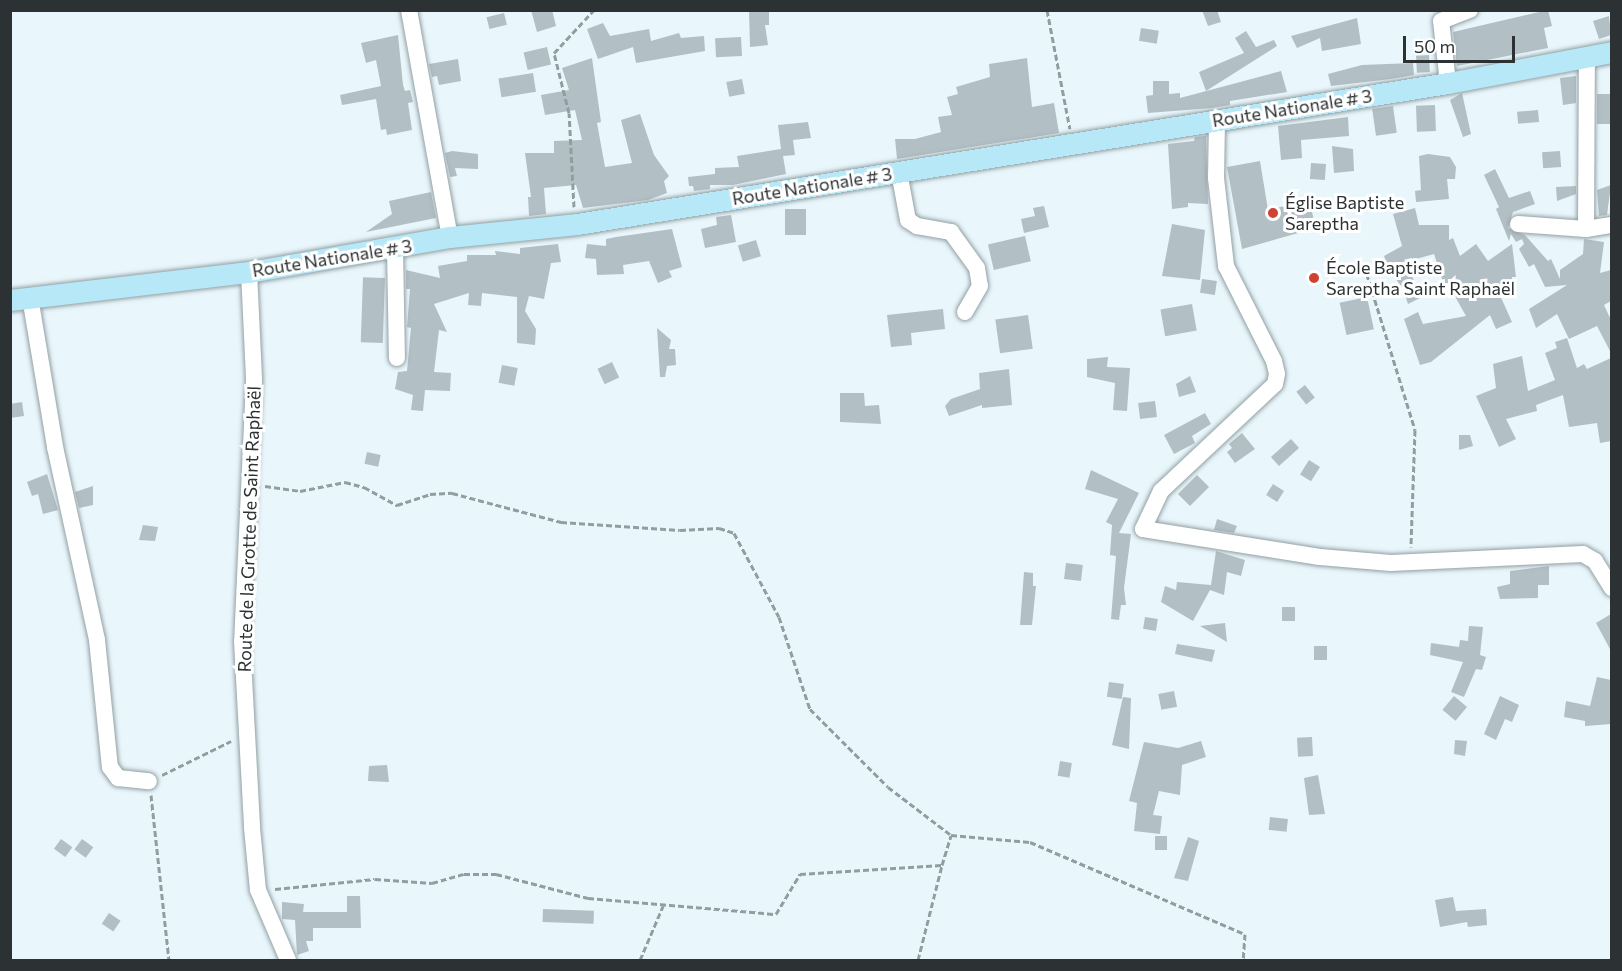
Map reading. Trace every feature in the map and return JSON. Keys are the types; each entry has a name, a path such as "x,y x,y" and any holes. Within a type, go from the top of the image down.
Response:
{"main road":[{"name":"Route Nationale # 3","path":"20,299 249,272 450,237 577,224 1448,84 1611,52"}],"street":[{"path":"409,10 450,237"},
{"path":"1448,84 1441,21 1470,10"},
{"path":"1586,229 1587,57"},
{"path":"1217,121 1216,178 1226,266 1274,361 1277,374 1275,384 1161,491 1143,529 1320,557 1410,563 1583,554 1595,561 1611,588"},
{"path":"899,172 908,220 917,226 951,232 977,268 980,286 965,312"},
{"path":"1518,224 1586,229 1611,225"},
{"path":"394,248 397,358"},
{"name":"Route de la Grotte de Saint Raphaël","path":"249,272 255,349 242,641 247,734 258,890 288,960"},
{"path":"20,299 97,640 110,767 118,778 149,781"}],"path":[{"path":"577,224 569,113 554,52 594,10"},
{"path":"1047,10 1073,145"},
{"path":"1364,266 1415,430 1410,563"},
{"path":"249,482 300,491 345,482 364,487 397,505 430,494 452,493 561,522 680,530 718,528 734,532 779,617 810,709 888,787 951,835 1030,842 1245,934 1243,960"},
{"path":"169,960 149,781 247,734"},
{"path":"918,960 951,835"},
{"path":"258,890 375,879 432,883 464,874 496,874 588,898 776,914 800,874 942,865"},
{"path":"640,960 663,906"}],"building":[{"path":"531,10 552,10 556,26 537,32"},
{"path":"749,10 769,10 769,25 765,25 768,45 750,47"},
{"path":"1202,10 1217,10 1221,22 1208,26"},
{"path":"1548,10 1552,26 1544,28 1548,48 1457,66 1453,32"},
{"path":"504,13 507,25 489,29 487,17"},
{"path":"1609,16 1611,35 1599,39 1593,21"},
{"path":"1357,18 1361,44 1322,51 1320,38 1297,48 1291,36"},
{"path":"603,23 610,36 649,29 651,41 679,33 681,38 704,36 705,51 636,63 633,47 598,59 587,29"},
{"path":"1141,28 1159,31 1157,44 1139,41"},
{"path":"1246,31 1256,47 1274,40 1277,46 1206,91 1199,72 1244,53 1235,38"},
{"path":"398,35 403,85 405,91 410,90 413,102 408,103 412,130 387,135 386,129 381,130 376,99 342,105 340,95 381,86 376,60 366,63 361,43"},
{"path":"741,37 742,56 716,57 715,38"},
{"path":"547,47 551,65 528,70 524,52"},
{"path":"1429,55 1430,72 1417,73 1416,56"},
{"path":"592,58 601,122 597,123 605,167 632,163 621,120 640,114 654,155 669,176 664,181 667,193 648,200 583,208 576,185 544,188 546,214 529,216 528,197 531,197 525,153 554,153 554,141 582,140 575,110 545,115 541,95 569,90 562,68"},
{"path":"1027,58 1032,107 1054,103 1059,133 897,159 895,139 915,139 941,132 938,117 952,115 947,97 958,94 956,87 990,77 989,64"},
{"path":"458,59 461,81 439,85 437,76 432,77 429,64"},
{"path":"1413,63 1414,75 1391,79 1331,86 1328,74 1362,65"},
{"path":"1281,71 1287,92 1230,101 1230,105 1212,108 1148,113 1146,96 1153,95 1153,81 1169,81 1169,94 1180,93 1180,98"},
{"path":"533,73 536,92 501,97 498,78"},
{"path":"1576,76 1576,103 1563,105 1560,78"},
{"path":"742,79 745,94 729,97 726,82"},
{"path":"1462,93 1471,134 1463,137 1450,100"},
{"path":"1597,94 1611,94 1611,124 1597,124"},
{"path":"1435,105 1436,131 1417,132 1416,106"},
{"path":"1393,106 1397,133 1376,136 1372,109"},
{"path":"1538,110 1539,122 1518,124 1517,112"},
{"path":"1348,117 1349,136 1301,140 1302,158 1281,160 1278,126"},
{"path":"808,122 811,138 793,140 795,155 783,156 786,174 733,185 710,185 710,189 694,191 693,186 689,186 688,177 715,174 715,168 739,167 737,156 781,149 778,125"},
{"path":"1206,136 1208,204 1188,203 1188,207 1172,209 1168,144 1194,141 1195,137"},
{"path":"1332,146 1353,149 1354,171 1334,173"},
{"path":"452,151 478,154 478,169 455,168 457,176 450,177 445,153"},
{"path":"1560,151 1561,167 1543,168 1542,152"},
{"path":"1428,154 1450,157 1456,167 1455,179 1447,179 1449,199 1416,202 1415,191 1421,190 1419,156"},
{"path":"1260,161 1268,210 1309,200 1316,228 1242,249 1227,167"},
{"path":"1311,163 1326,164 1325,180 1310,179"},
{"path":"1495,169 1509,198 1530,191 1535,204 1513,212 1508,228 1525,235 1548,261 1551,259 1560,279 1560,270 1583,254 1584,239 1604,242 1600,273 1611,270 1611,301 1604,305 1611,320 1611,353 1597,326 1569,339 1557,314 1536,328 1529,309 1567,285 1545,287 1534,264 1529,267 1519,249 1524,244 1522,239 1516,242 1511,234 1509,241 1496,209 1499,207 1484,175"},
{"path":"1611,185 1607,215 1599,216 1597,190"},
{"path":"1576,186 1576,194 1557,201 1556,187"},
{"path":"431,192 436,218 366,232 392,214 389,201"},
{"path":"1044,206 1049,227 1024,233 1021,219 1035,216 1033,208"},
{"path":"1415,208 1419,225 1449,225 1449,240 1453,238 1460,256 1476,244 1488,261 1512,244 1516,277 1512,277 1513,291 1499,293 1512,322 1496,329 1490,315 1431,362 1420,365 1404,319 1418,312 1423,324 1466,316 1448,284 1444,285 1434,254 1405,262 1422,297 1408,304 1403,289 1388,268 1384,256 1402,246 1393,214"},
{"path":"785,209 806,209 806,235 785,235"},
{"path":"731,215 736,242 705,248 701,229 717,225 716,217"},
{"path":"1172,224 1205,230 1200,280 1162,276"},
{"path":"672,229 682,267 669,271 672,277 658,283 649,261 623,265 624,274 597,275 596,259 585,258 587,244 606,246 606,239"},
{"path":"1025,236 1031,261 994,270 988,245"},
{"path":"756,240 761,256 743,262 738,246"},
{"path":"558,244 561,262 551,263 544,299 529,296 525,311 536,329 535,345 517,343 517,297 482,293 481,306 468,305 469,293 434,304 447,332 439,330 434,372 451,373 450,391 425,390 423,411 411,410 413,395 395,389 398,372 407,371 411,328 407,327 410,289 406,289 406,270 440,278 438,266 467,261 467,255 496,255 495,251 520,254 520,248"},
{"path":"363,277 385,278 383,343 361,342"},
{"path":"1202,279 1217,281 1215,295 1200,293"},
{"path":"1367,297 1374,329 1346,335 1340,303"},
{"path":"1192,304 1197,331 1165,336 1160,310"},
{"path":"943,309 945,329 911,333 912,345 891,347 887,315"},
{"path":"1028,315 1033,349 1000,353 995,320"},
{"path":"657,328 671,340 669,349 675,349 676,365 667,366 665,377 660,377"},
{"path":"1567,338 1577,368 1584,364 1587,369 1611,358 1611,441 1600,443 1597,423 1569,427 1563,395 1536,405 1537,411 1506,419 1516,439 1499,447 1476,396 1496,388 1493,364 1522,356 1528,391 1555,380 1545,353 1557,348 1555,342"},
{"path":"1108,357 1107,367 1130,368 1127,411 1113,410 1115,383 1087,377 1087,359"},
{"path":"612,362 619,377 605,384 597,369"},
{"path":"502,365 518,368 514,386 499,383"},
{"path":"1009,369 1012,405 982,408 982,405 949,416 945,406 951,399 980,389 979,373"},
{"path":"1190,376 1196,392 1179,397 1176,384"},
{"path":"1305,385 1315,398 1306,404 1296,392"},
{"path":"840,393 864,393 865,406 879,405 881,424 840,422"},
{"path":"1155,401 1157,417 1140,419 1138,403"},
{"path":"22,402 24,416 10,418 10,404"},
{"path":"1205,413 1211,424 1192,436 1195,443 1174,454 1164,435"},
{"path":"1242,433 1255,449 1235,463 1227,452 1232,448 1229,444"},
{"path":"1459,435 1470,435 1473,446 1459,450"},
{"path":"1291,439 1299,448 1279,466 1271,457"},
{"path":"367,452 381,455 378,467 365,464"},
{"path":"1309,460 1320,467 1311,481 1300,474"},
{"path":"1091,470 1139,493 1119,533 1131,534 1124,588 1126,605 1121,605 1119,620 1111,619 1116,556 1110,555 1112,525 1106,522 1118,499 1085,489"},
{"path":"47,474 58,510 43,514 38,494 32,496 27,482"},
{"path":"1197,475 1209,487 1190,506 1178,494"},
{"path":"1273,484 1284,491 1277,502 1266,495"},
{"path":"93,486 93,505 79,508 75,492"},
{"path":"1217,519 1237,526 1234,533 1214,530"},
{"path":"143,525 158,527 155,541 139,540"},
{"path":"1216,551 1245,560 1241,576 1227,572 1224,595 1210,590 1193,621 1161,602 1165,586 1176,590 1177,582 1211,585"},
{"path":"1066,563 1083,565 1081,581 1064,579"},
{"path":"1549,566 1549,585 1538,585 1538,598 1500,599 1497,587 1510,584 1510,571"},
{"path":"1024,572 1033,573 1033,586 1036,586 1032,625 1020,625"},
{"path":"1282,607 1295,607 1295,621 1282,621"},
{"path":"1611,614 1611,651 1596,623"},
{"path":"1145,617 1158,619 1156,631 1143,629"},
{"path":"1225,623 1227,642 1200,626"},
{"path":"1469,626 1483,627 1480,655 1486,657 1482,670 1476,669 1464,697 1451,692 1463,662 1430,655 1431,643 1459,647 1460,640 1468,641"},
{"path":"1177,644 1215,650 1212,662 1175,654"},
{"path":"1314,646 1327,646 1327,660 1314,660"},
{"path":"1597,677 1611,680 1611,724 1585,726 1585,721 1564,717 1566,701 1590,706"},
{"path":"1109,682 1124,684 1122,699 1107,697"},
{"path":"1174,691 1177,707 1161,710 1158,694"},
{"path":"1454,696 1467,707 1455,721 1442,710"},
{"path":"1500,696 1519,705 1512,722 1505,719 1496,740 1484,734"},
{"path":"1123,697 1131,698 1129,749 1112,745"},
{"path":"1312,737 1313,756 1298,757 1297,738"},
{"path":"1455,740 1467,741 1465,756 1454,754"},
{"path":"1201,741 1206,757 1182,765 1180,795 1159,791 1153,815 1162,816 1160,834 1134,831 1137,803 1129,801 1144,742 1178,748"},
{"path":"1060,761 1072,763 1070,778 1058,776"},
{"path":"387,765 389,782 368,781 369,766"},
{"path":"1318,775 1325,814 1309,815 1304,778"},
{"path":"1270,817 1288,819 1287,832 1269,830"},
{"path":"1155,836 1167,836 1167,850 1155,850"},
{"path":"1188,837 1199,841 1188,881 1174,878"},
{"path":"61,839 72,847 65,857 54,849"},
{"path":"82,839 93,847 86,858 74,850"},
{"path":"347,896 360,896 361,928 313,928 313,941 306,941 309,951 297,955 295,920 282,919 282,902 304,904 303,912 347,912"},
{"path":"1453,897 1456,911 1486,909 1487,925 1468,927 1467,922 1440,927 1435,900"},
{"path":"543,909 594,911 594,924 543,922"},
{"path":"109,913 121,921 113,932 102,924"}],"place":[{"name":"Église Baptiste Sareptha","path":"1273,213"},
{"name":"École Baptiste Sareptha Saint Raphaël","path":"1314,278"}]}
